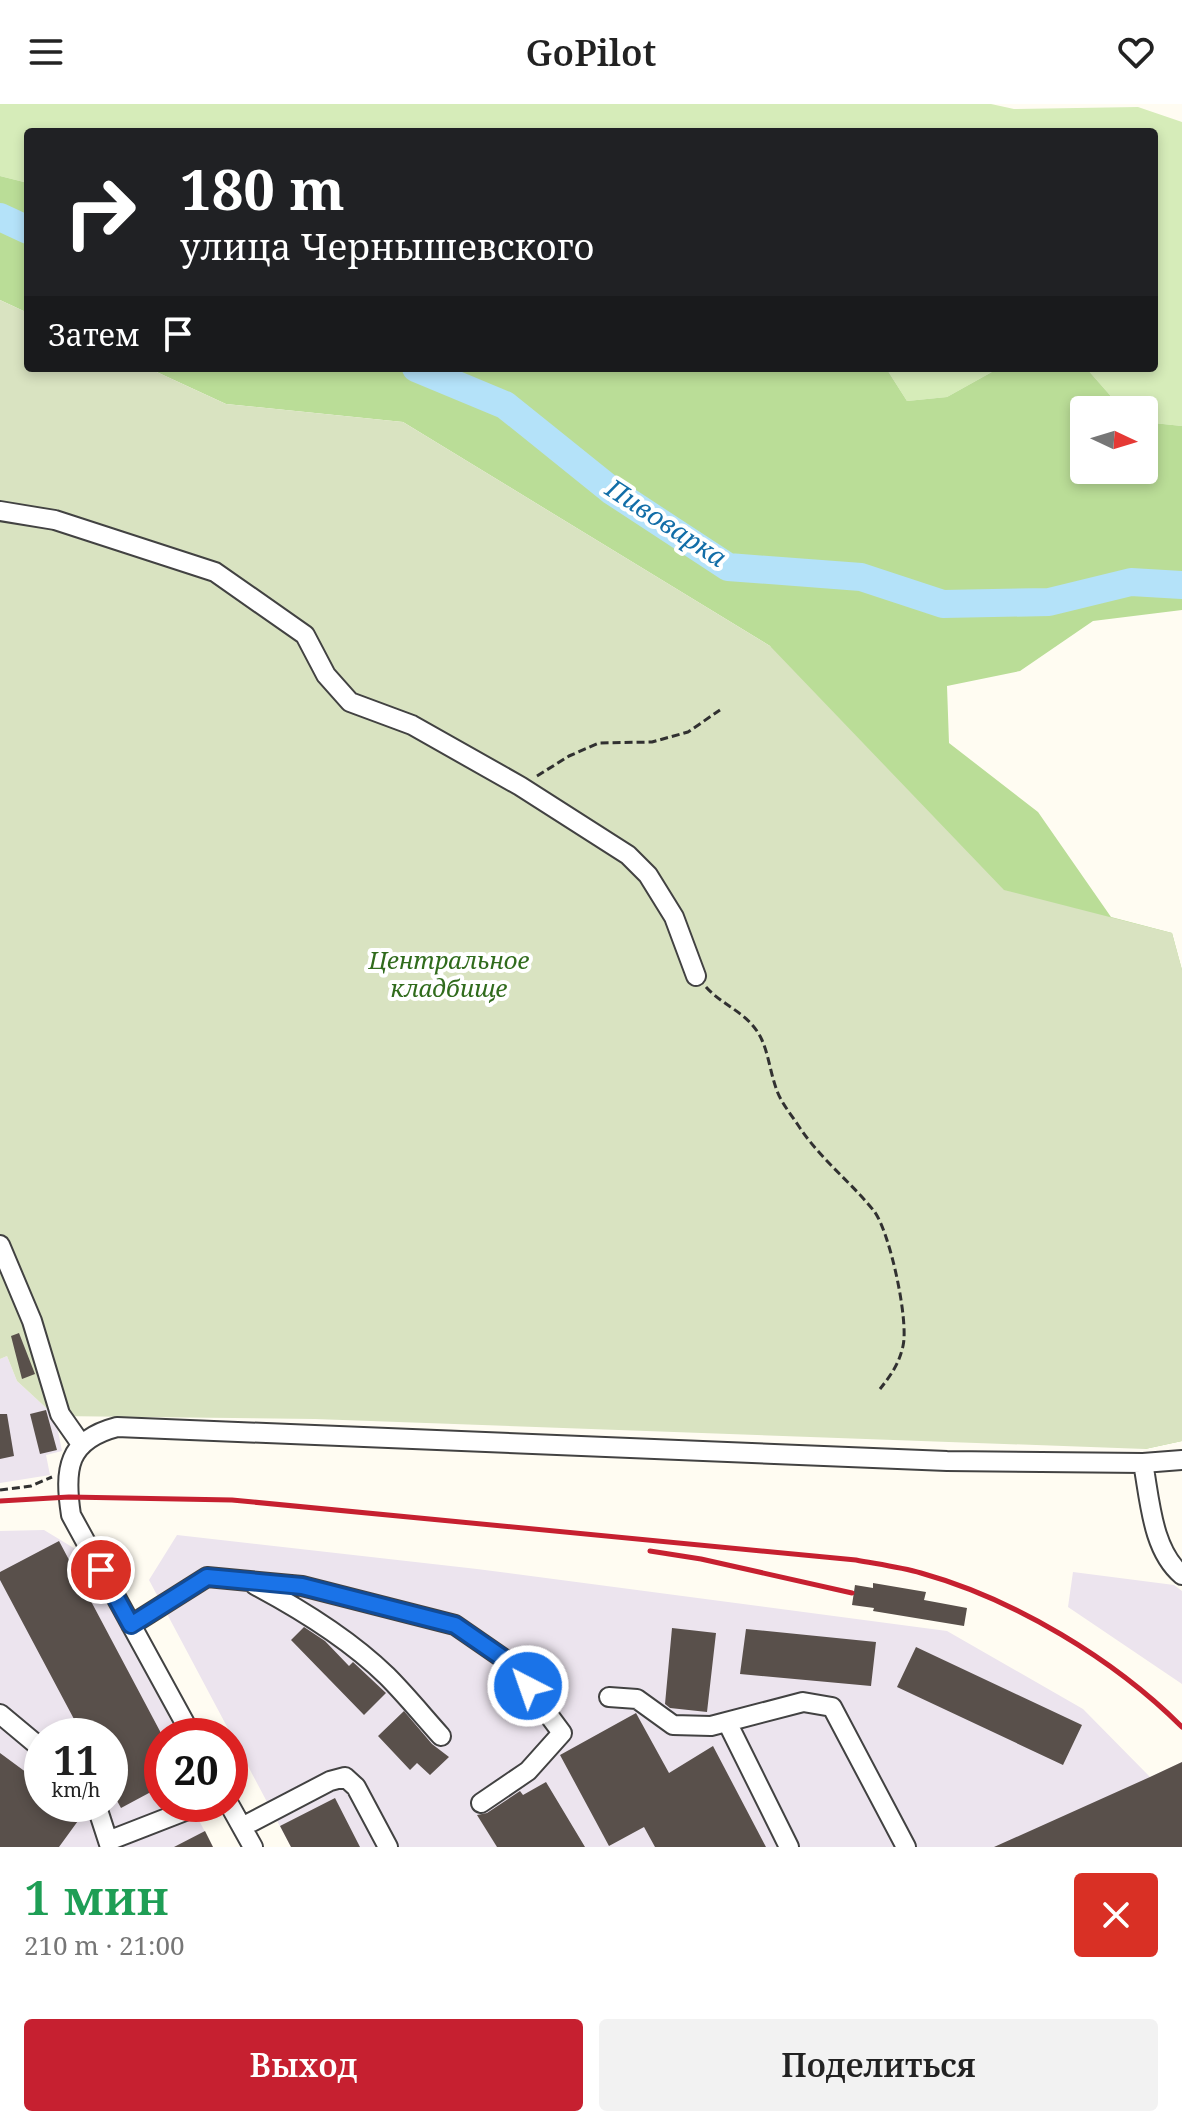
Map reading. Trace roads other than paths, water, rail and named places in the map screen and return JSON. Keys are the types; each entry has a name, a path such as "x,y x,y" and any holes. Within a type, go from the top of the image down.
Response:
{"street":[{"path":"0,511 55,520 215,572 305,635 326,675 350,702 412,725 520,786 628,855 648,875 674,917 696,976"},
{"path":"0,1245 32,1321 60,1414 81,1444"},
{"path":"182,1718 71,1515 67,1482 70,1461 81,1444 97,1432 117,1427 947,1461 1143,1463 1182,1460"},
{"path":"1143,1463 1153,1519 1167,1560 1182,1575"},
{"path":"131,1625 207,1577 302,1586 455,1625 510,1663 562,1733 528,1771 481,1803"},
{"path":"247,1580 291,1604 349,1643 386,1675 441,1736"},
{"path":"609,1697 637,1699 673,1725 711,1726 803,1702 832,1707 906,1847"},
{"path":"0,1714 24,1734"},
{"path":"727,1722 789,1847"},
{"path":"242,1827 330,1781 345,1777 356,1787 388,1847"},
{"path":"102,1822 109,1844 161,1822"},
{"path":"239,1822 253,1847"}],"waterway":[{"name":"Пивоварка","path":"0,217 24,228"},
{"name":"Пивоварка","path":"426,372 505,405 612,491 728,567 861,577 943,604 1049,602 1131,582 1182,585"}],"railway":[{"path":"0,1501 69,1497 232,1500 856,1560 897,1567 991,1598 1061,1634 1126,1678 1182,1727"},
{"path":"650,1551 701,1559 852,1593"}],"park label":[{"name":"Центральное кладбище","path":"449,975"}]}
